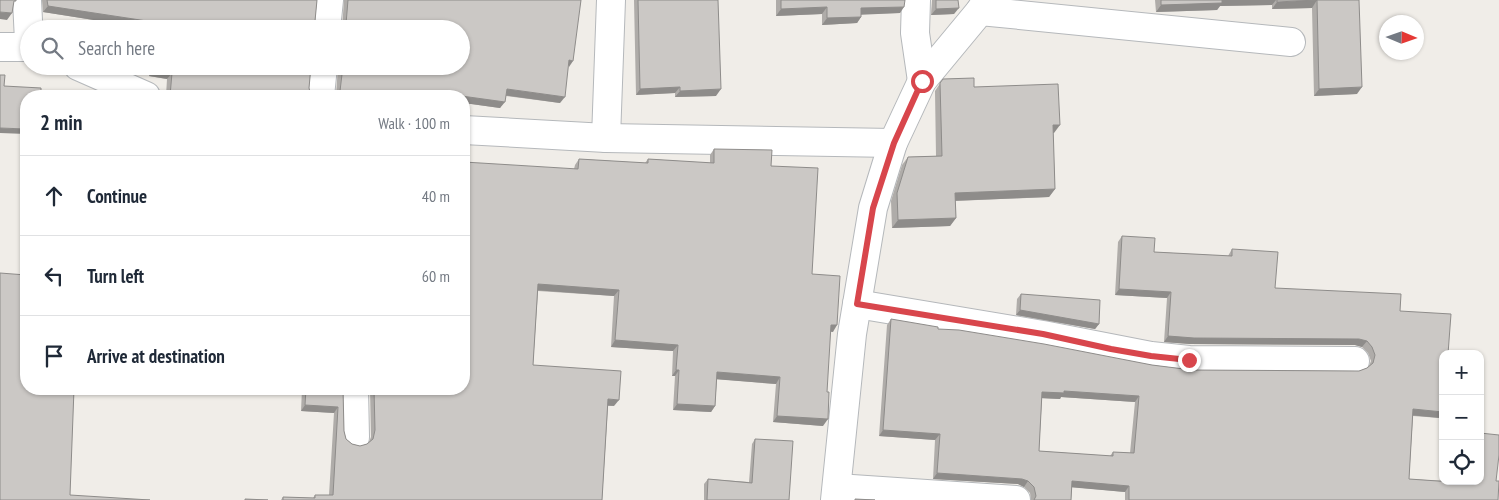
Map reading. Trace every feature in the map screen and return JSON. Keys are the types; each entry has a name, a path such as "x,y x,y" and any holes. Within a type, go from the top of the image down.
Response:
{"street":[{"path":"27,0 28,20"},
{"path":"327,20 329,0"},
{"path":"606,138 611,0"},
{"path":"916,0 914,33 922,81"},
{"path":"1016,500 836,494 852,334 873,208 894,143 922,81 984,6 1291,42"},
{"path":"0,48 20,47"},
{"path":"98,75 132,90"},
{"path":"321,90 322,75"},
{"path":"470,130 606,138 894,143"},
{"path":"857,304 1043,334 1151,356 1189,360 1355,361"},
{"path":"354,395 355,437"}],"building":[{"path":"0,0 16,0 14,1 12,13 0,12"},
{"path":"47,0 317,0 315,20 140,20 48,6"},
{"path":"348,0 581,0 573,61 569,60 565,97 507,89 505,102 470,97 470,90 340,90 342,75 470,75 470,20 346,20"},
{"path":"638,0 718,0 721,89 680,91 680,87 640,89"},
{"path":"781,0 905,0 904,7 861,8 861,17 827,18 827,7 781,9"},
{"path":"936,0 958,0 959,8 936,9"},
{"path":"1161,0 1222,0 1222,3 1161,5"},
{"path":"1277,0 1317,0 1277,2"},
{"path":"1317,0 1359,0 1362,87 1319,89"},
{"path":"0,75 5,75 4,86 41,88 41,90 20,90 20,129 0,128"},
{"path":"172,75 310,75 310,90 171,90"},
{"path":"974,78 974,87 1058,84 1060,125 1053,125 1055,189 955,193 956,218 898,220 897,193 908,157 942,156 940,83 943,79"},
{"path":"714,149 772,150 771,166 818,168 812,274 840,276 837,325 831,325 827,392 829,392 828,419 777,416 780,377 717,372 715,406 677,404 679,370 676,370 678,345 615,340 619,290 538,284 533,365 621,371 619,400 608,399 602,500 283,500 283,497 315,498 315,495 333,495 338,407 305,405 306,395 343,395 346,439 352,444 360,446 367,444 373,439 375,430 374,395 470,395 470,162 578,169 579,159 648,163 648,159 714,163"},
{"path":"1122,236 1155,238 1154,252 1232,256 1232,249 1278,252 1275,288 1401,294 1400,311 1451,314 1448,350 1439,350 1439,412 1413,409 1409,479 1439,481 1439,485 1484,485 1484,433 1499,435 1496,481 1499,481 1498,500 1129,500 1129,486 1072,481 1071,500 1034,500 1036,496 1034,487 1028,481 1022,479 937,473 940,434 883,430 891,319 938,327 938,329 959,330 1152,365 1192,370 1359,371 1373,363 1375,355 1372,347 1367,341 1359,339 1194,338 1168,336 1171,292 1119,289","holes":["1064,391 1139,396 1134,453 1113,452 1113,456 1039,451 1042,392 1064,393"]},
{"path":"0,273 20,275 20,395 74,395 70,495 150,500 0,500"},
{"path":"1021,294 1100,300 1099,324 1020,310"},
{"path":"755,439 793,441 789,500 707,500 708,479 752,483"}],"route":[{"path":"922,81 894,143 873,208 857,304 1043,334 1151,356 1189,360"}]}
